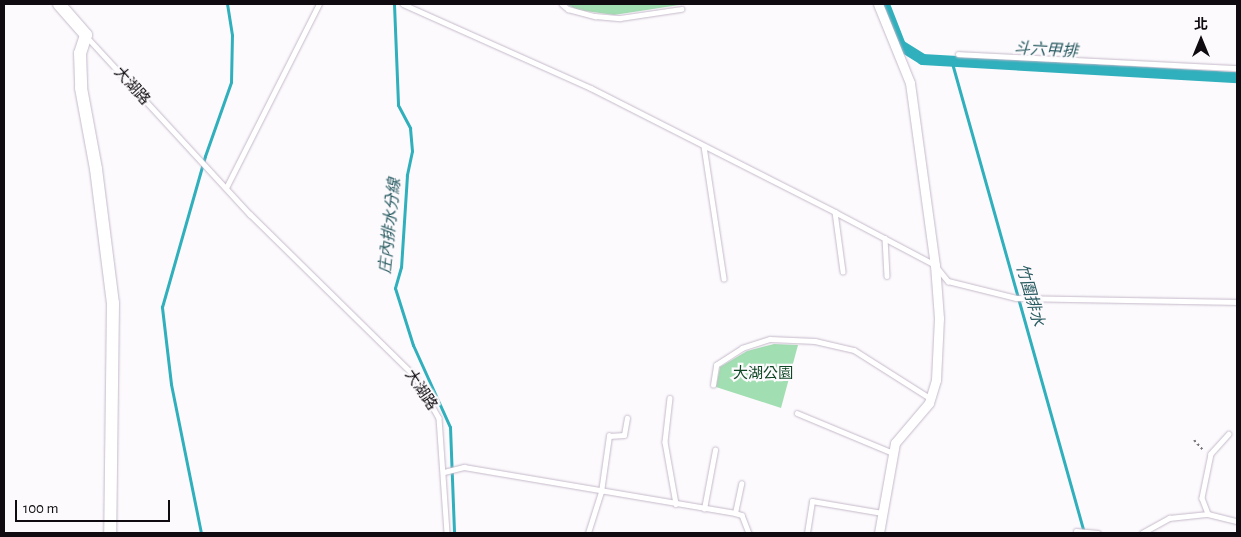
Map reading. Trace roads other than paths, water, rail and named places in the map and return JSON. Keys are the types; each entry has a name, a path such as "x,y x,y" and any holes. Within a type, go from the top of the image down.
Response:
{"street":[{"path":"59,4 86,35 80,53 81,88 96,169 113,302 110,533"},
{"path":"878,4 910,83 935,264 938,318 936,380 930,399 895,443 879,533"}],"lane":[{"path":"226,188 319,4"},
{"path":"403,4 591,88 835,212 935,264 948,281 1016,298 1237,302"},
{"path":"562,4 586,13 620,18 681,9"},
{"name":"大湖路","path":"86,35 226,188 415,376 439,418 447,533"},
{"path":"958,54 1237,68"},
{"path":"704,146 724,278"},
{"path":"835,212 843,271"},
{"path":"886,238 887,276"},
{"path":"713,386 716,365 742,348 770,339 815,341 854,350 930,399"},
{"path":"670,398 665,442 676,504"},
{"path":"797,412 893,453"},
{"path":"588,533 601,492 609,436 624,435 627,418"},
{"path":"1208,514 1202,498 1210,458 1229,434"},
{"path":"704,509 715,450"},
{"path":"444,472 464,467 601,492 735,513 742,515 749,533"},
{"path":"735,513 740,484"},
{"path":"807,533 812,501 882,513"},
{"path":"1142,533 1169,518 1208,514 1237,520"},
{"path":"1076,531 1098,533"}],"waterway":[{"path":"201,533 171,384 162,307 205,156 231,82 232,35 227,4"},
{"name":"庄內排水分線","path":"394,4 398,105 410,128 412,151 407,175 401,267 395,288 413,345 450,427 454,533"},
{"name":"斗六甲排","path":"884,4 900,45 922,59 1237,77"},
{"name":"竹圍排水","path":"952,63 1084,533"}],"park label":[{"name":"大湖公園","path":"763,374"}]}
